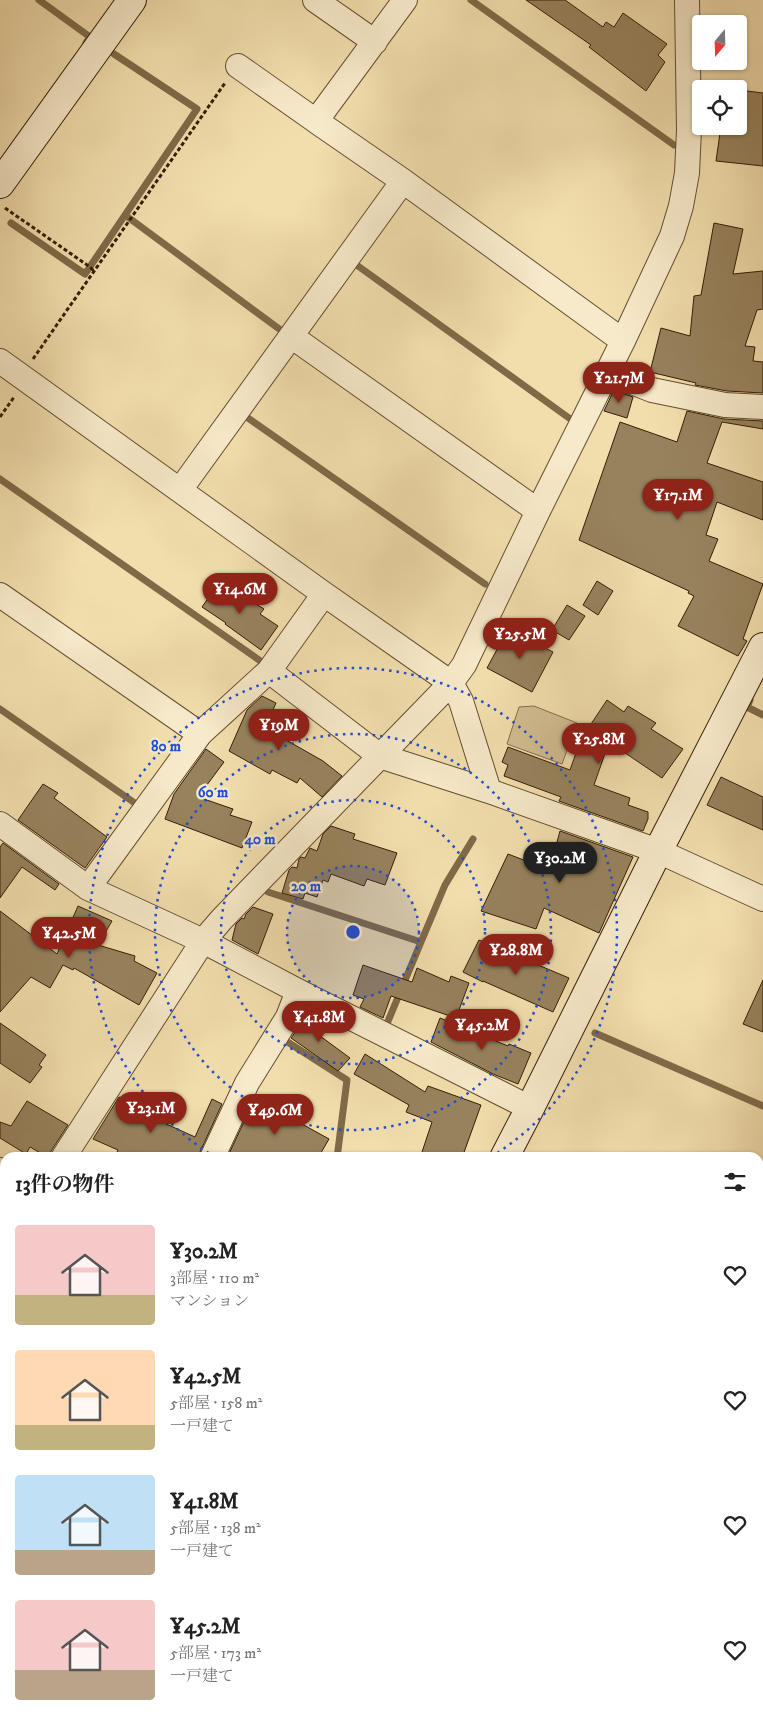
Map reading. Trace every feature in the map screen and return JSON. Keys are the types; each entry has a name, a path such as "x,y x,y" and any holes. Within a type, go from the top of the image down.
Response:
{"street":[{"path":"0,184 132,0"},
{"path":"315,0 375,42"},
{"path":"316,121 405,0"},
{"path":"67,1152 203,941 222,919 451,684 464,665 623,341 672,236 681,206 687,173 689,130 687,0"},
{"path":"238,66 403,181 623,341"},
{"path":"180,490 403,181"},
{"path":"291,336 538,511"},
{"path":"0,361 451,684 461,701 489,792"},
{"path":"607,372 652,390 724,405 763,407"},
{"path":"88,888 200,734 269,671 324,594"},
{"path":"0,595 200,734"},
{"path":"507,1152 763,647"},
{"path":"269,671 380,756 658,851 763,899"},
{"path":"0,826 88,888 203,941 530,1108"},
{"path":"215,1152 247,1083 288,1017 298,991"}],"path":[{"path":"22,376 238,66"},
{"path":"0,205 94,271"}],"shaded area":[{"path":"534,706 577,723 562,764 507,744 519,707"}],"building":[{"path":"526,0 565,0 603,27 606,22 614,27 623,13 667,44 658,55 665,62 646,91 589,47 591,45"},
{"path":"747,91 763,93 763,166 716,161 720,135 747,135"},
{"path":"714,223 743,229 733,274 763,271 763,309 757,310 745,346 755,347 753,361 763,362 763,393 727,391 695,385 696,383 650,372 661,328 690,336 694,296 701,295"},
{"path":"614,390 633,397 627,418 604,411"},
{"path":"687,411 724,419 763,421 763,429 722,422 707,463 763,482 763,520 717,502 706,535 718,539 709,561 763,584 743,639 747,641 738,656 678,626 694,596 688,593 689,591 579,540 620,422 677,442"},
{"path":"220,581 264,609 260,614 278,626 261,650 202,607"},
{"path":"597,581 613,591 598,615 583,605"},
{"path":"567,605 585,616 569,640 552,630"},
{"path":"508,629 553,652 532,692 487,668"},
{"path":"262,696 276,703 265,728 323,761 342,776 322,797 300,778 297,783 272,770 270,774 229,751 247,710"},
{"path":"607,700 624,712 628,706 656,723 651,729 683,749 662,778 609,742 594,785 630,798 628,805 648,812 648,819 643,831 559,801 561,797 504,776 508,765 502,762 508,747 570,770 581,739"},
{"path":"206,749 224,762 198,797 233,809 230,815 252,822 242,848 165,819 174,794"},
{"path":"721,777 763,797 763,830 707,805"},
{"path":"43,784 58,793 54,798 107,837 85,868 18,820"},
{"path":"331,826 355,834 353,839 397,853 385,885 367,879 364,886 331,874 328,882 323,880 317,897 305,893 303,899 282,893 289,870 292,867 297,868 299,859 301,857 305,858 310,848 317,851 323,834"},
{"path":"560,831 633,857 599,933 544,908 536,929 481,911 508,854 534,864 539,848 554,853"},
{"path":"3,843 59,884 55,890 22,867 0,898 0,847"},
{"path":"78,906 112,921 98,945 135,956 134,961 157,973 139,1005 74,968 73,970 63,965 50,988 31,977 0,1012 0,911 57,954"},
{"path":"253,907 273,914 258,954 232,940 236,924 242,918 244,919"},
{"path":"479,940 569,978 553,1012 463,972"},
{"path":"363,965 412,982 417,968 449,982 451,976 469,983 456,1018 391,996 383,1018 360,1007 364,999 353,995"},
{"path":"763,980 763,1032 743,1024"},
{"path":"309,1013 324,1023 316,1033 350,1058 338,1071 291,1038"},
{"path":"440,1018 508,1046 509,1044 531,1053 518,1084 493,1074 431,1042"},
{"path":"0,1023 46,1055 39,1065 42,1067 30,1083 0,1063"},
{"path":"365,1054 425,1092 428,1086 481,1105 464,1152 422,1152 432,1122 406,1112 409,1105 354,1074"},
{"path":"119,1097 135,1104 133,1109 195,1137 212,1099 222,1104 200,1152 117,1152 118,1150 93,1139"},
{"path":"255,1098 329,1139 321,1152 230,1152"},
{"path":"27,1101 68,1125 51,1152 39,1152 30,1147 27,1152 23,1152 0,1138 0,1122 11,1126"}],"waterway":[{"path":"39,0 90,37 86,43"},
{"path":"471,0 674,145"},
{"path":"11,223 85,274 197,109 114,54"},
{"path":"125,215 282,331"},
{"path":"358,266 569,418"},
{"path":"248,418 485,584"},
{"path":"0,479 262,662"},
{"path":"750,700 747,707 763,715"},
{"path":"0,709 139,806"},
{"path":"421,942 445,885 473,839"},
{"path":"268,892 421,942 386,1026"},
{"path":"595,1033 763,1106"},
{"path":"286,1041 347,1080 338,1152"}]}
